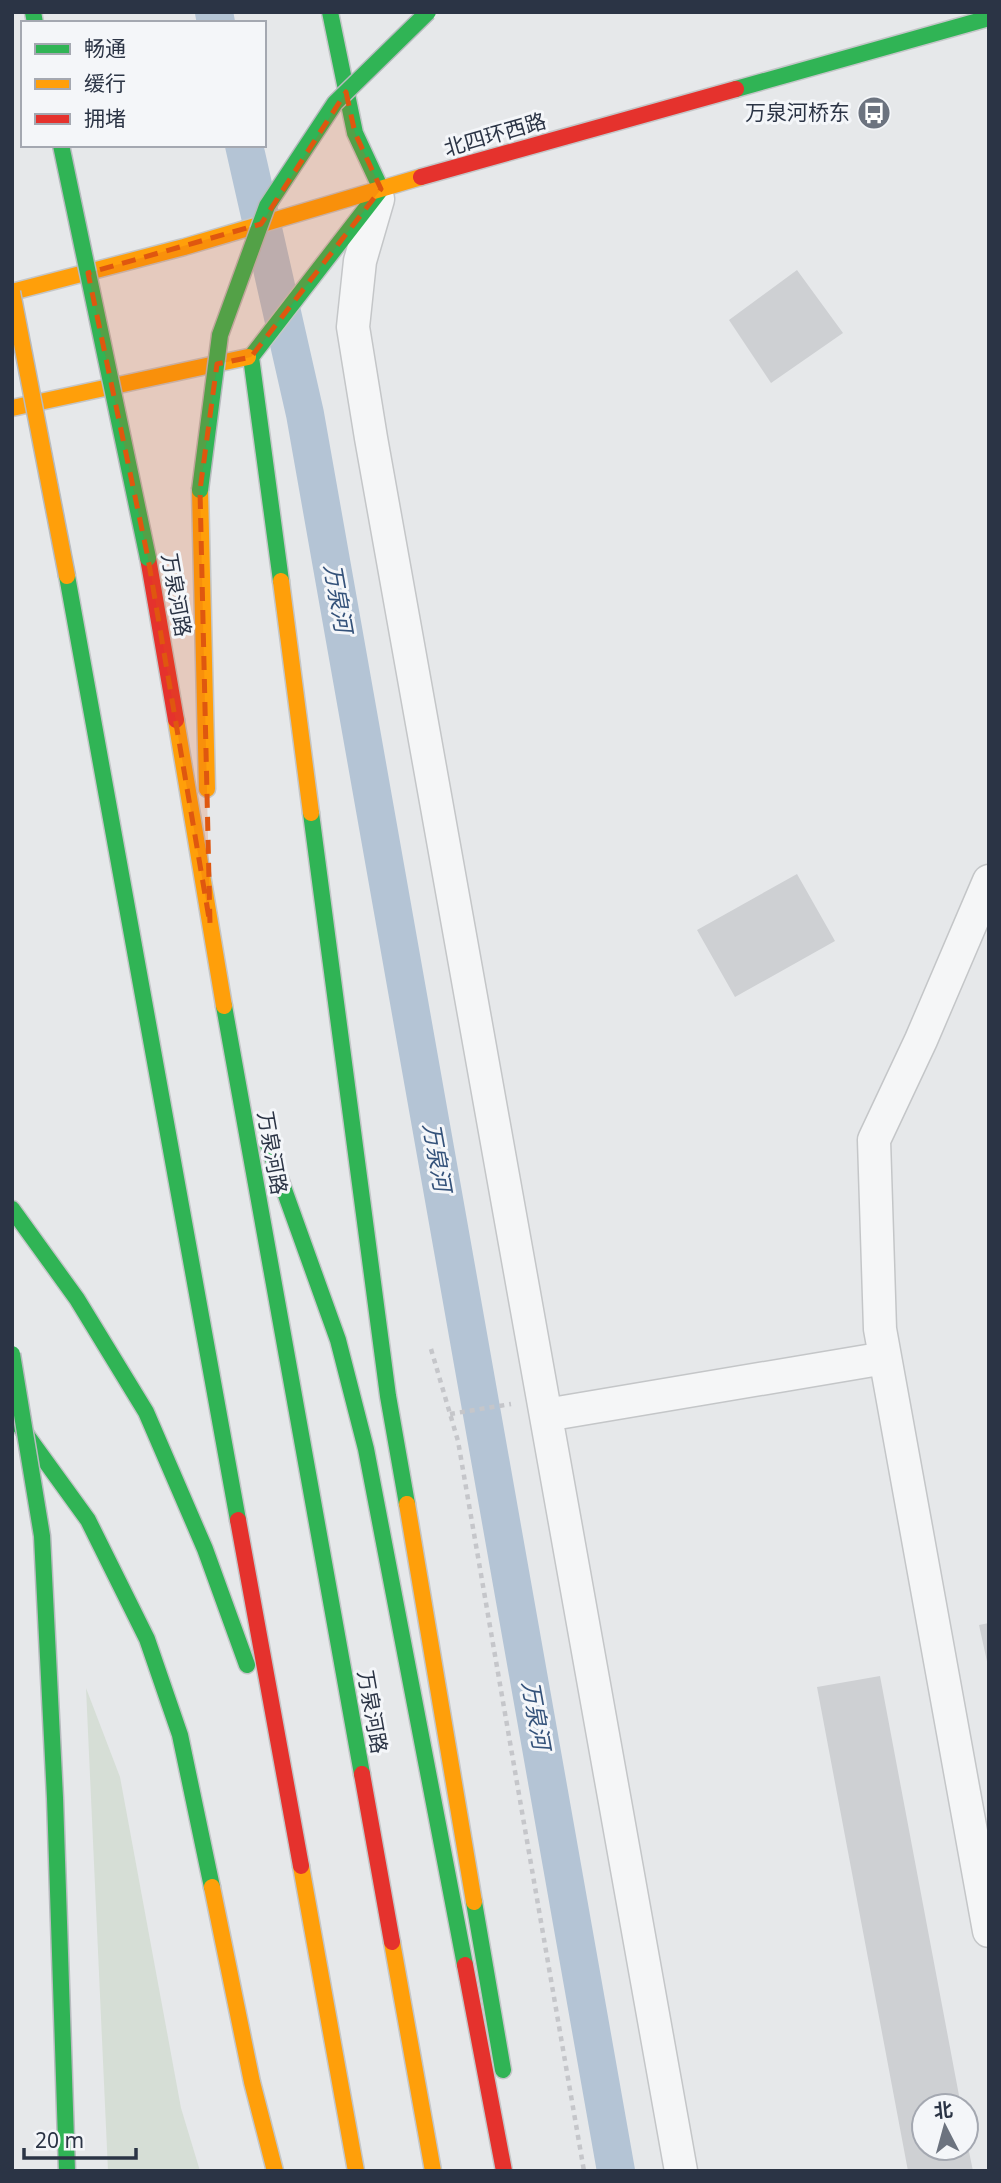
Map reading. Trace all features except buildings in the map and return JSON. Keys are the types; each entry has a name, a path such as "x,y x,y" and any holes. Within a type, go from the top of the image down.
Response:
{"main road":[{"path":"12,408 251,357 381,189 355,133 330,12"},
{"path":"210,924 200,490 220,335 267,206 335,103 428,12"},
{"name":"北四环西路","path":"12,292 184,247 336,201 989,18"},
{"name":"万泉河路","path":"61,147 148,558 228,1027 433,2171"},
{"path":"12,292 67,576 356,2171"},
{"path":"251,357 388,1396 507,2089"},
{"path":"228,1027 338,1340 366,1449 504,2171"},
{"path":"12,1209 77,1299 146,1412 205,1549 285,1770"},
{"path":"12,1354 42,1536 55,1798 67,2171"},
{"path":"12,1416 88,1520 151,1651 180,1735 252,2082 275,2171"}],"street":[{"path":"381,189 360,261 353,327 681,2171"},
{"path":"989,881 921,1040 874,1140 880,1329 989,1931"},
{"path":"545,1407 885,1358"}],"path":[{"path":"431,1349 458,1441 584,2171"},
{"path":"450,1414 545,1407"}],"highlighted area":[{"path":"346,92 355,133 381,189 251,357 217,364 200,490 210,924 148,558 88,273 261,224"}],"shaded area":[{"path":"86,1688 120,1777 181,2108 200,2171 108,2171"}],"waterway":[{"name":"万泉河","path":"214,12 216,21"},
{"name":"万泉河","path":"244,147 305,414 616,2171"}],"traffic: fast":[{"path":"33,12 35,21"},
{"path":"281,581 251,357 381,189 355,133 330,12"},
{"path":"200,490 220,335 267,206 335,103 428,12"},
{"path":"736,89 989,18"},
{"path":"61,147 148,558"},
{"path":"67,576 238,1520"},
{"path":"311,813 388,1396 407,1504"},
{"path":"224,1006 362,1774"},
{"path":"268,1145 338,1340 366,1449 465,1965"},
{"path":"12,1209 77,1299 146,1412 205,1549 247,1665"},
{"path":"12,1354 42,1536 55,1798 67,2171"},
{"path":"20,1426 88,1520 147,1639 180,1735 212,1887"},
{"path":"474,1902 503,2070"}],"traffic: slow":[{"path":"12,292 184,247 421,177"},
{"path":"12,292 67,576"},
{"path":"12,408 248,357"},
{"path":"200,490 207,789"},
{"path":"281,581 311,813"},
{"path":"176,720 224,1006"},
{"path":"407,1504 474,1902"},
{"path":"301,1866 356,2171"},
{"path":"212,1887 252,2082 275,2171"},
{"path":"392,1942 433,2171"}],"traffic: jam":[{"path":"421,177 736,89"},
{"path":"148,558 176,720"},
{"path":"238,1520 301,1866"},
{"path":"362,1774 392,1942"},
{"path":"465,1965 504,2171"}],"place":[{"name":"万泉河桥东","path":"874,113"}]}
